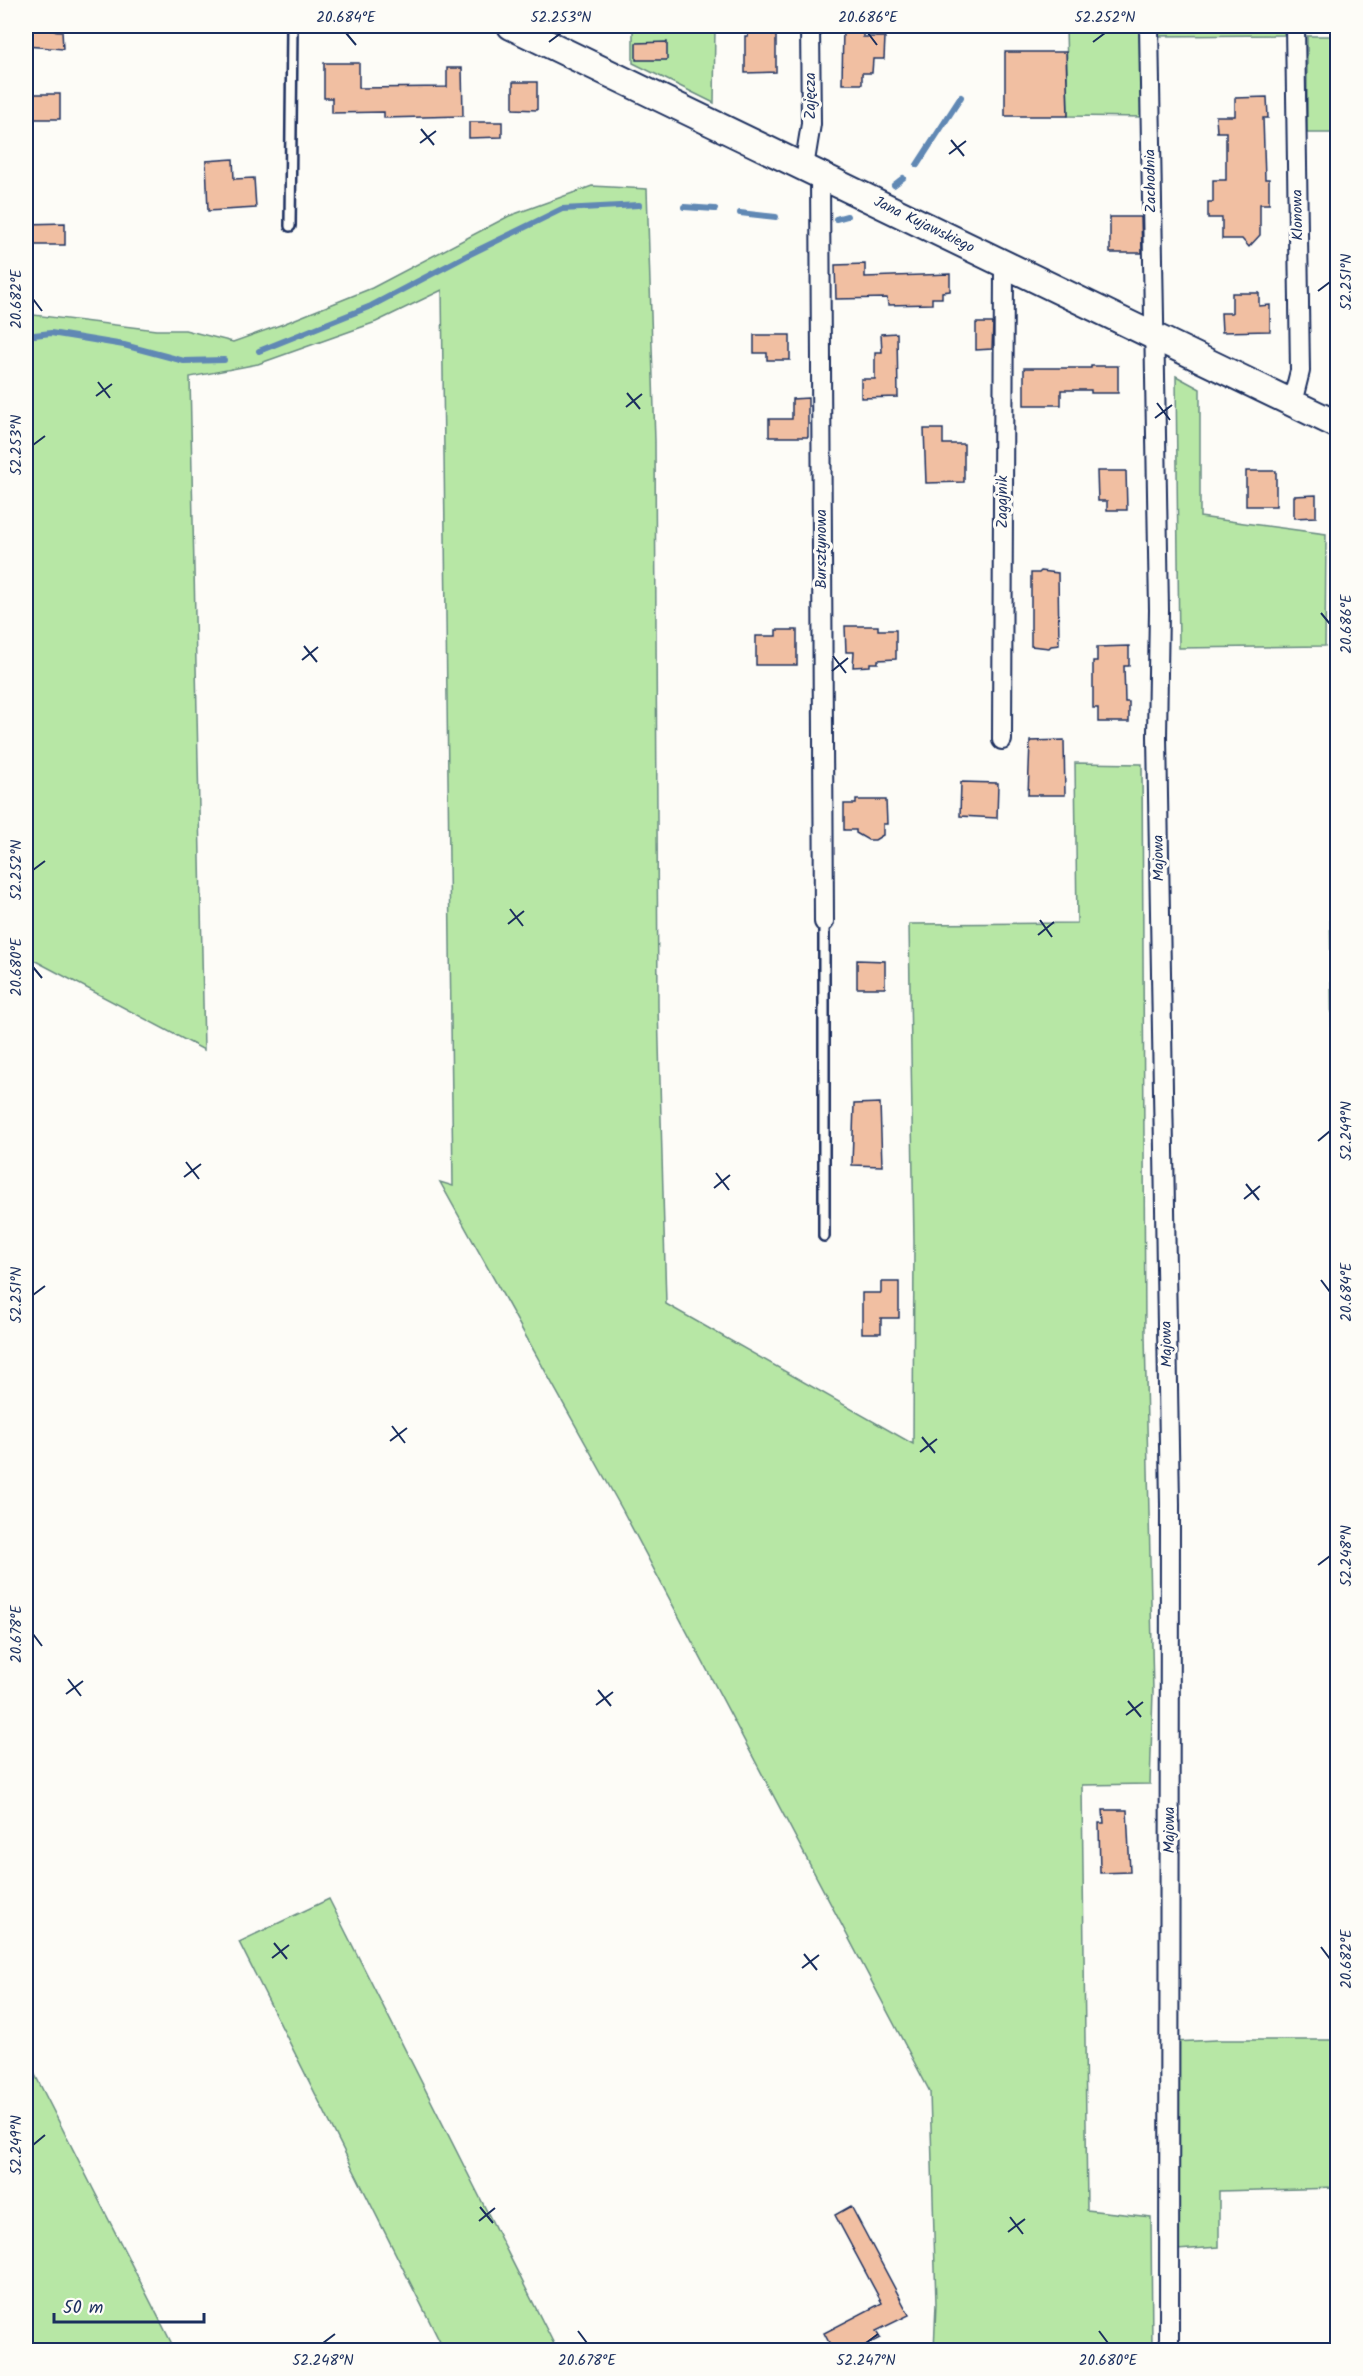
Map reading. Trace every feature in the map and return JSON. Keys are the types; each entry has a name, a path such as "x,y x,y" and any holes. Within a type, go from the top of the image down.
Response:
{"main road":[{"name":"Jana Kujawskiego","path":"527,29 812,171 1338,425"}],"street":[{"name":"Zajęcza","path":"810,26 812,171"},
{"name":"Zachodnia","path":"1149,26 1154,337"},
{"name":"Klonowa","path":"1292,403 1300,371 1295,26"},
{"name":"Bursztynowa","path":"812,171 824,922"},
{"name":"Zagajnik","path":"1002,740 1004,263"},
{"name":"Majowa","path":"1154,337 1159,610 1157,748 1170,1504 1169,2350"}],"lane":[{"path":"290,226 292,26"},
{"path":"824,922 824,1236"}],"green space":[{"path":"633,26 715,26 714,103 633,63"},
{"path":"1066,26 1145,26 1146,117 1068,116"},
{"path":"1155,26 1284,26 1284,35 1155,36"},
{"path":"1307,36 1337,36 1337,133 1307,133"},
{"path":"592,186 647,189 655,441 658,1007 666,1304 913,1444 914,1242 909,924 1077,923 1075,763 1142,764 1145,1335 1153,1692 1150,1784 1082,1785 1087,2210 1151,2217 1152,2350 934,2350 936,2304 930,2092 622,1509 440,1182 453,1186 442,290 376,322 258,364 190,377 204,1050 26,956 26,314 156,330 185,330 233,342 372,288 509,216"},
{"path":"1176,376 1200,389 1200,517 1326,534 1325,646 1179,648"},
{"path":"1330,893 1338,893 1337,1457"},
{"path":"329,1899 557,2350 444,2350 239,1942"},
{"path":"1337,2040 1337,2188 1219,2191 1219,2247 1177,2250 1174,2042"},
{"path":"26,2057 175,2350 32,2350 26,2337"}],"building":[{"path":"747,26 773,26 773,35 776,36 776,72 745,73"},
{"path":"843,26 863,26 863,37 885,37 884,59 873,59 872,73 862,73 862,84 842,84"},
{"path":"26,29 62,31 63,49 26,46"},
{"path":"667,42 667,60 636,60 636,43"},
{"path":"1005,52 1066,52 1068,116 1005,116"},
{"path":"324,63 359,63 359,88 447,87 447,68 462,68 463,116 384,118 384,112 332,113 332,98 324,98"},
{"path":"513,82 537,82 537,110 513,109"},
{"path":"29,94 60,94 60,119 30,119"},
{"path":"1267,97 1268,118 1263,118 1265,179 1269,179 1269,204 1260,204 1260,235 1249,247 1242,239 1222,239 1222,218 1208,218 1208,202 1213,202 1213,180 1226,180 1226,132 1217,132 1216,116 1235,116 1235,98"},
{"path":"469,122 502,122 502,137 469,138"},
{"path":"233,159 234,179 254,178 256,208 208,211 206,161"},
{"path":"1110,217 1141,217 1142,253 1110,253"},
{"path":"65,223 65,245 26,245 26,224"},
{"path":"865,264 865,277 950,274 950,291 942,292 942,298 932,298 932,304 888,305 887,298 836,299 835,265"},
{"path":"1232,293 1259,293 1259,306 1270,305 1270,331 1222,332 1221,313 1232,313"},
{"path":"976,323 993,323 992,349 976,350"},
{"path":"897,333 898,397 861,398 861,379 875,379 875,352 882,352 881,334"},
{"path":"754,335 790,335 790,360 767,360 767,353 754,353"},
{"path":"1091,366 1118,366 1118,393 1061,390 1061,405 1024,405 1024,368 1091,368"},
{"path":"808,398 808,437 769,437 769,419 792,419 792,399"},
{"path":"924,429 943,429 943,444 964,444 964,482 926,483"},
{"path":"1097,471 1126,471 1127,510 1107,510 1107,501 1098,501"},
{"path":"1246,471 1276,471 1276,506 1246,506"},
{"path":"1316,495 1316,517 1294,518 1294,496"},
{"path":"1041,571 1058,573 1059,645 1049,648 1031,646 1031,573"},
{"path":"845,626 878,626 878,630 896,630 896,659 878,660 878,663 870,663 870,666 853,667 854,652 846,652"},
{"path":"776,630 797,630 797,665 756,665 756,636 776,636"},
{"path":"1129,646 1129,666 1124,666 1125,702 1129,702 1129,722 1098,722 1098,708 1093,708 1093,661 1097,661 1097,647"},
{"path":"1064,740 1065,795 1028,795 1030,741"},
{"path":"961,782 998,783 997,818 960,816"},
{"path":"856,800 886,800 887,824 883,824 883,835 875,840 868,840 856,833 856,830 844,830 844,804 856,804"},
{"path":"857,960 885,961 885,988 857,988"},
{"path":"880,1103 882,1166 852,1165 854,1104"},
{"path":"881,1282 899,1282 899,1318 881,1318 881,1333 862,1333 862,1293 881,1293"},
{"path":"1103,1810 1127,1810 1130,1872 1100,1873 1099,1823 1104,1823"},
{"path":"851,2206 909,2315 876,2331 880,2338 856,2350 833,2350 824,2333 882,2303 835,2215"}],"waterway":[{"path":"917,165 961,97"},
{"path":"894,185 903,178"},
{"path":"259,351 371,306 562,209 639,205"},
{"path":"684,207 715,209"},
{"path":"740,213 776,217"},
{"path":"836,219 847,216"},
{"path":"26,336 51,333 124,345 184,361 224,360"}]}
